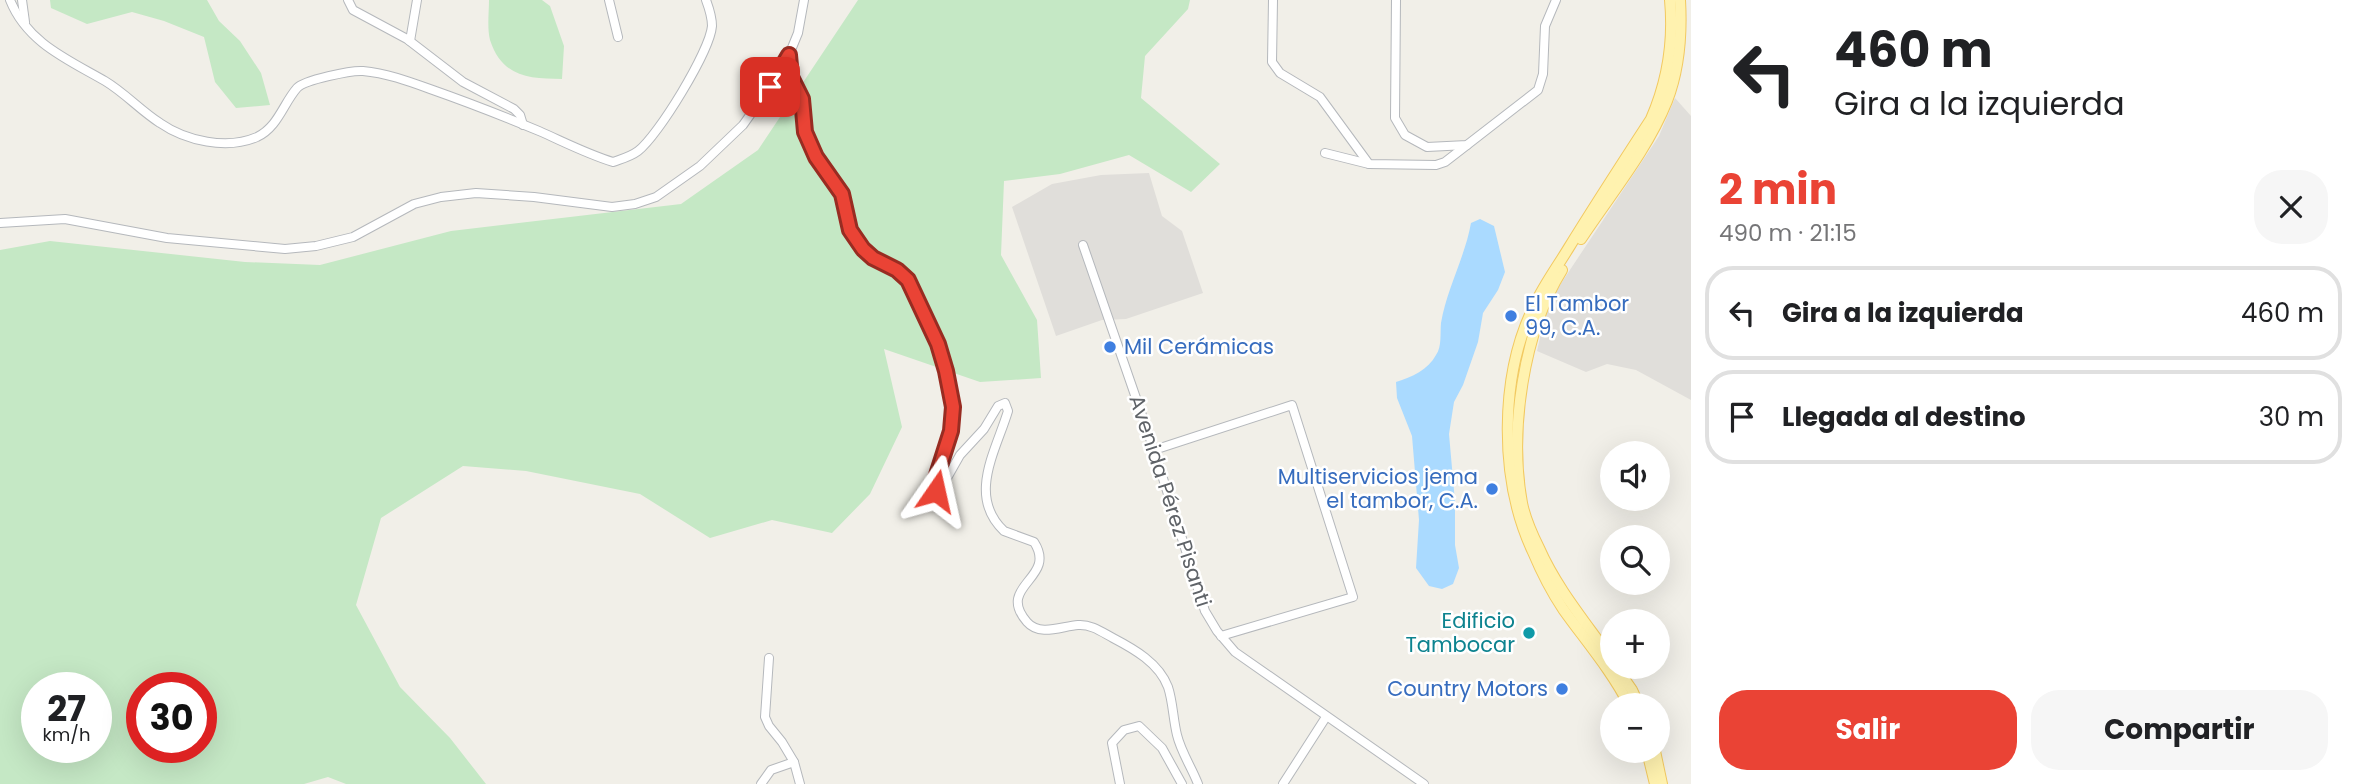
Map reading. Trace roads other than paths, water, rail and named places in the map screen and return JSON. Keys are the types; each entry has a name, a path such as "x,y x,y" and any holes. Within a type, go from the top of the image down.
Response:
{"main road":[{"path":"1654,120 1670,57 1670,0"},
{"path":"1600,643 1522,527 1510,463 1509,394 1534,304 1668,98 1677,63 1680,0"},
{"path":"1536,551 1562,607 1622,693"},
{"path":"1650,763 1655,784"},
{"path":"1658,763 1662,784"}],"street":[{"path":"10,0 39,41 56,54 107,83 176,133 221,143 258,136 275,123 298,87 359,70 382,74 480,107 571,147 613,162 637,152 649,141 695,69 707,47 712,27 706,0"},
{"path":"22,0 26,25"},
{"path":"348,0 353,10 410,41 463,82 514,110 520,115 523,125"},
{"path":"410,41 417,0"},
{"path":"609,0 618,37"},
{"path":"0,223 65,219 167,238 285,249 316,246 353,237 414,204 441,197 476,193 612,207 635,204 656,197 700,166 743,125 789,55 798,33 804,0"},
{"path":"1273,0 1272,62 1280,73 1320,97 1369,163"},
{"path":"1396,0 1395,118 1405,135 1427,147 1467,145"},
{"path":"1325,153 1369,163 1436,165 1445,162 1538,90 1544,74 1545,26 1556,0"},
{"path":"789,55 791,77 802,99 805,132 816,157 842,194 850,230 873,258 897,270 908,280 938,344 953,407 951,431 936,478 936,491"},
{"name":"Avenida Pérez Pisanti","path":"1083,245 1154,450 1205,611 1235,652 1424,784"},
{"path":"925,498 943,485 960,455 984,429 998,406 1006,403 1007,415 987,470 985,499 991,515 1000,527 1034,542 1041,555 1038,569 1018,597 1017,603 1023,617 1032,627 1039,629 1077,625 1092,627 1130,647 1154,666 1167,687 1179,742 1198,784"},
{"path":"1154,450 1292,405 1353,597 1221,636"},
{"path":"769,657 765,717 794,762 800,784"},
{"path":"1283,784 1326,717"},
{"path":"1120,784 1112,743 1124,730 1139,726 1162,748 1182,784"},
{"path":"761,784 771,770 794,762"}],"water":[{"path":"1480,219 1494,226 1505,272 1498,290 1483,313 1478,342 1454,402 1449,434 1455,502 1455,545 1459,568 1453,584 1442,589 1429,586 1416,568 1419,520 1412,436 1397,398 1396,382 1424,369 1438,352 1447,297 1471,223"}],"place":[{"name":"El Tambor 99, C.A.","path":"1511,316"},
{"name":"Mil Cerámicas","path":"1110,347"},
{"name":"Multiservicios jema el tambor, C.A.","path":"1492,489"},
{"name":"Edificio Tambocar","path":"1529,633"},
{"name":"Country Motors","path":"1562,689"}]}
